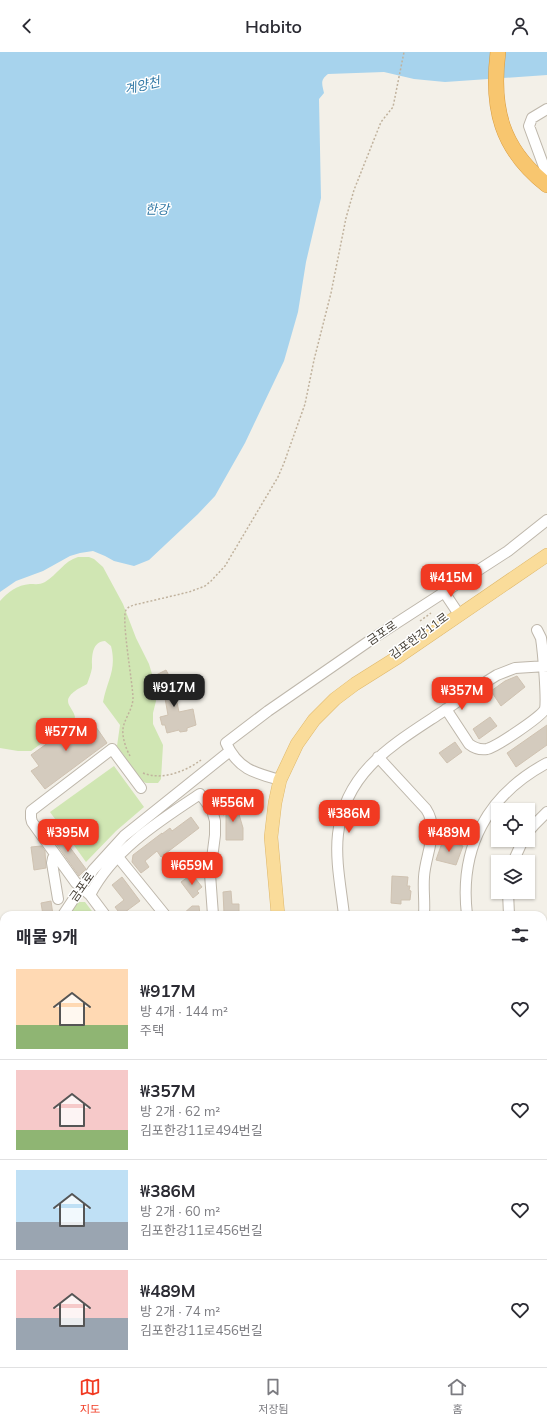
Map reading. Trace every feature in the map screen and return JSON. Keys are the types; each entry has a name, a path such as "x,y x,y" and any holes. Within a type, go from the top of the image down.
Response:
{"highway":[{"path":"498,52 495,73 495,96 503,128 519,158 547,185"}],"main road":[{"name":"김포한강11로","path":"278,911 271,837 275,803 280,780 297,744 314,720 335,699 396,653 547,547"},
{"name":"김포한강11로","path":"372,672 398,657 547,555"}],"street":[{"path":"547,109 532,118 529,126 547,175"},
{"name":"금포로","path":"66,911 80,888 105,855 139,823 230,751 226,743 235,735 375,637 508,551 547,520"},
{"path":"444,592 456,610"},
{"path":"446,709 469,744 473,747 482,749 492,747 535,719 543,712 546,698 545,666 541,638 537,630"},
{"path":"344,911 337,852 340,823 351,790 362,773 378,757 400,739 503,672 515,668 545,666"},
{"path":"102,911 90,895 80,888 32,822 30,814 34,807 112,749 141,788"},
{"path":"230,751 243,766 249,770 280,780"},
{"path":"378,757 426,809 431,819 432,837 424,868 424,911"},
{"path":"467,911 465,893 467,869 473,844 485,820 507,791 527,775 547,764"},
{"path":"90,895 99,880 118,857 148,830 200,794 212,810 215,821 215,835 210,874 213,911"},
{"path":"535,824 547,812"},
{"path":"56,855 53,858 52,863 58,899"},
{"path":"118,857 162,911"},
{"path":"508,899 509,911"}],"path":[{"path":"133,760 128,752 123,734 123,729 132,710 133,699 125,623 126,610 134,605 197,590 219,574 278,477 305,404 354,190 381,122 394,104 404,52"},
{"path":"140,772 149,775 177,773 188,769 204,758"}],"green space":[{"path":"78,557 89,557 94,559 103,567 123,604 136,638 149,664 155,684 156,695 153,724 163,745 161,779 158,783 146,783 142,781 117,746 120,725 103,702 111,675 113,662 111,646 105,641 97,644 93,651 92,668 87,684 74,692 69,698 69,705 75,717 74,720 31,751 18,751 0,748 0,601 17,587 45,582 65,565"},
{"path":"114,766 144,807 116,831 86,862 50,812"},
{"path":"76,902 85,902 92,911 70,911"}],"water":[{"name":"한강","path":"0,52 547,52 547,75 445,82 414,79 384,72 328,74 325,76 322,82 324,93 319,99 321,198 306,262 298,312 284,361 245,443 215,496 149,560 134,566 114,561 93,551 80,553 70,556 43,571 16,581 0,592"}],"building":[{"path":"166,670 173,683 179,712 193,709 196,725 187,728 187,731 180,732 179,730 167,733 165,725 162,725 160,717 168,715 163,687 156,675"},
{"path":"517,676 525,687 501,706 491,691 505,681"},
{"path":"490,717 497,726 479,739 473,729"},
{"path":"80,720 85,726 87,725 89,727 94,724 107,743 45,789 31,771 39,766 31,755"},
{"path":"547,725 547,745 516,767 507,753"},
{"path":"455,742 462,752 447,763 439,753"},
{"path":"236,804 243,828 243,840 226,840 226,814 223,815 221,807"},
{"path":"191,817 199,828 161,857 157,851 145,861 149,867 141,873 132,862 133,855 162,833 170,828 172,831"},
{"path":"57,830 86,869 79,876 50,835"},
{"path":"443,840 463,846 456,865 436,860"},
{"path":"41,846 45,851 46,868 34,870 31,847"},
{"path":"192,874 202,887 197,891 199,893 193,898 181,882"},
{"path":"392,876 408,877 407,886 410,886 409,890 411,891 410,900 401,900 401,904 391,903"},
{"path":"122,877 140,901 126,911 118,911 115,907 124,900 112,885"},
{"path":"231,891 232,904 239,904 239,911 224,911 223,892"},
{"path":"51,901 52,911 42,911 41,903"},
{"path":"192,906 199,906 200,911 186,911"}],"water label":[{"name":"계양천","path":"142,85"}]}
